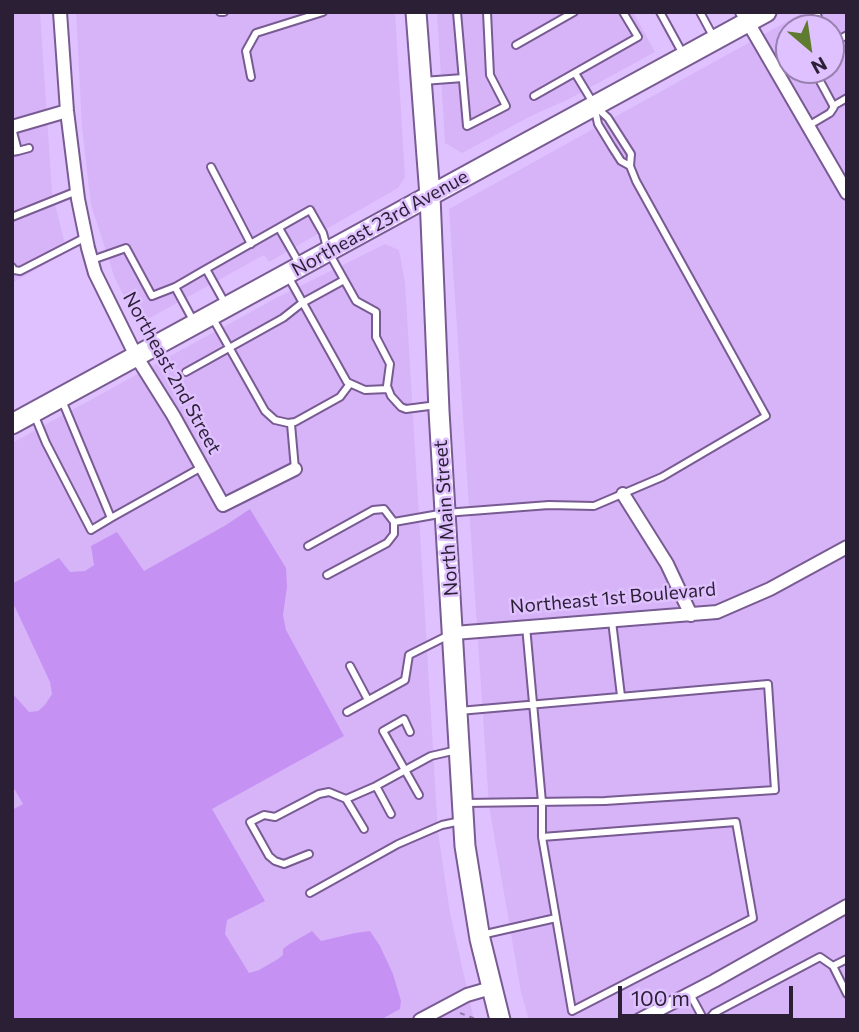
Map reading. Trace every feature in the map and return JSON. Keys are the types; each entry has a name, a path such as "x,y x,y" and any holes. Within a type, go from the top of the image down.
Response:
{"main road":[{"name":"North Main Street","path":"416,12 430,196 439,405 465,846 479,935 500,1020"},
{"name":"Northeast 23rd Avenue","path":"12,424 715,40 745,18 766,12"}],"street":[{"name":"Northeast 2nd Street","path":"60,12 67,111 86,237 95,273 136,356 223,505 295,469"},
{"path":"745,18 847,193"},
{"path":"12,127 67,111"},
{"path":"623,494 667,564 691,615"},
{"name":"Northeast 1st Boulevard","path":"454,633 717,612 770,589 847,547"},
{"path":"639,1020 847,906"},
{"path":"420,1020 467,995 491,988"}],"lane":[{"path":"251,77 246,51 256,33 323,12"},
{"path":"457,12 467,126 506,106 490,75 487,12"},
{"path":"516,45 574,12"},
{"path":"534,96 638,37 624,12"},
{"path":"660,12 684,56"},
{"path":"700,12 715,40"},
{"path":"575,73 595,106 608,118 631,154 630,166"},
{"path":"421,81 463,78"},
{"path":"821,84 833,106"},
{"path":"808,126 830,113 833,106 847,98"},
{"path":"394,522 445,513 549,505 594,506 662,477 766,416 630,166 621,161 598,124 595,106"},
{"path":"12,127 15,152 29,148"},
{"path":"211,167 251,244"},
{"path":"12,217 77,191"},
{"path":"92,260 126,248 152,296 175,287 310,210 323,233 328,251 356,302 376,312 376,337 390,364 388,388 396,403 403,408 439,405"},
{"path":"279,228 302,303 349,384 365,390 388,388"},
{"path":"12,267 20,271 86,237"},
{"path":"206,269 211,315 268,415 275,420 291,424 340,397 349,384"},
{"path":"186,372 283,318 302,303 344,280"},
{"path":"175,287 211,315"},
{"path":"61,397 111,518"},
{"path":"33,412 91,530 202,467"},
{"path":"291,424 295,469"},
{"path":"309,546 373,510 384,509 394,522 394,534 387,543 327,575"},
{"path":"612,621 621,696"},
{"path":"526,626 542,802 542,836 572,1011 753,918 736,822 542,836"},
{"path":"347,712 405,680 409,654 454,633"},
{"path":"350,666 368,700"},
{"path":"310,893 463,812 542,802 605,801 775,790 768,684 457,711"},
{"path":"410,732 404,719 383,731 419,795"},
{"path":"346,799 431,757 459,749"},
{"path":"376,786 391,814"},
{"path":"309,854 284,864 275,861 269,856 250,822 264,815 275,817 319,794 329,792 346,799 364,829"},
{"path":"479,935 555,918"},
{"path":"690,994 706,1020 714,1013 820,957 833,966 847,994"},
{"path":"833,966 847,959"}],"path":[{"path":"455,1013 479,1018"}],"shaded area":[{"path":"12,12 40,12 52,192 67,252 12,283"},
{"path":"76,12 395,12 405,177 398,188 269,262 264,255 148,319 139,319 133,315 114,276 91,205 82,128"},
{"path":"437,12 633,12 655,52 462,153 445,143"},
{"path":"847,12 847,1020 529,1020 521,992 489,806 449,209 775,28 775,84 845,84 845,14 800,14"},
{"path":"385,244 399,250 405,282 438,832 450,913 474,1020 160,1020 36,798 12,810 12,443 276,298"},
{"path":"250,509 286,568 287,587 283,615 286,630 344,736 212,809 265,901 227,920 225,934 249,973 278,959 283,955 283,949 312,931 321,941 370,931 393,974 401,1001 400,1009 380,1020 12,1020 12,810 23,804 12,785 12,693 29,712 38,711 52,694 50,682 14,605 12,584 59,558 70,572 85,571 94,565 91,546 117,532 144,571"}]}
